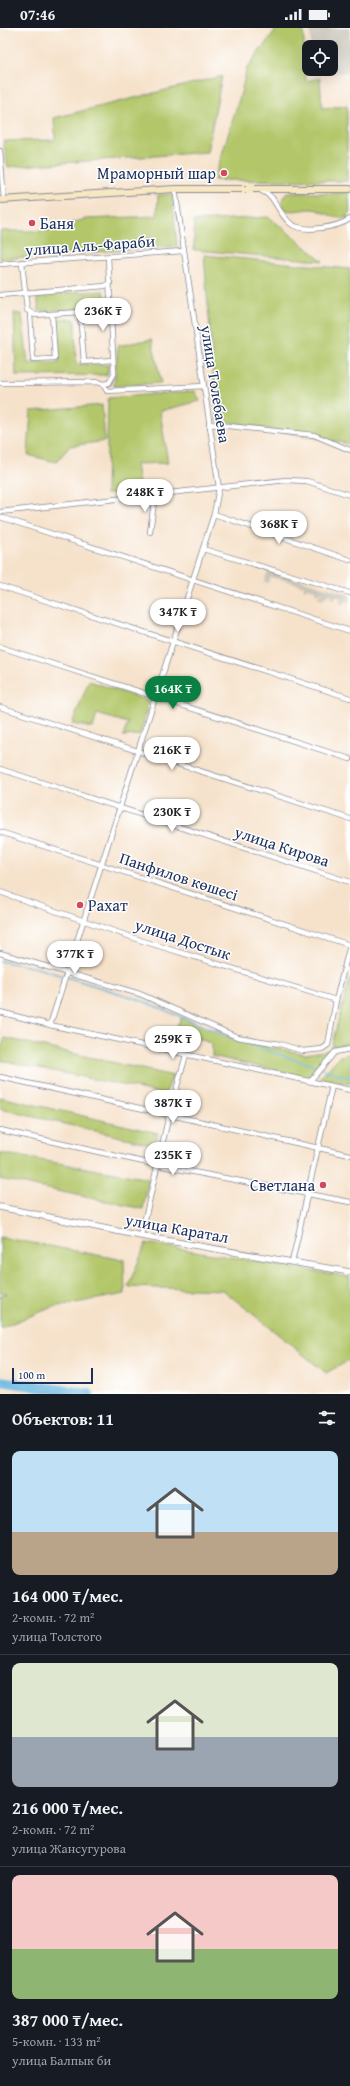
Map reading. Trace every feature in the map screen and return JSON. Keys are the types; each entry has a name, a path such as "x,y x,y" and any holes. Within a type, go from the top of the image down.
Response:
{"main road":[{"path":"2,200 175,189 350,189"}],"street":[{"path":"0,151 2,200"},
{"path":"258,188 271,197 282,216 292,225 319,228 341,224 350,219"},
{"name":"улица Толебаева","path":"50,1025 203,549 214,514 219,488 175,189"},
{"name":"улица Аль-Фараби","path":"0,264 183,251"},
{"path":"103,384 112,380 113,360 108,257"},
{"path":"22,262 27,310 30,314 33,360 55,359 52,314"},
{"path":"0,295 105,286 110,283"},
{"path":"30,314 35,315 111,310"},
{"path":"80,312 84,362 113,360"},
{"path":"0,384 98,382 103,384 107,390 204,386"},
{"path":"209,424 314,435 350,450"},
{"path":"0,512 286,480 307,481 350,495"},
{"path":"150,532 155,495"},
{"path":"214,514 350,560"},
{"path":"0,517 350,631"},
{"path":"203,549 350,593"},
{"path":"0,586 174,640 350,698"},
{"path":"0,647 350,759"},
{"path":"0,707 350,819"},
{"name":"улица Кирова","path":"0,769 350,882"},
{"name":"Панфилов көшесі","path":"0,832 350,945"},
{"name":"улица Достык","path":"0,892 152,944 336,1000"},
{"path":"0,954 140,994 237,1037 280,1044 303,1051 322,1048 328,1045 336,1000 350,945"},
{"path":"0,1012 50,1025 350,1090"},
{"path":"310,1081 335,1052 350,1049"},
{"path":"141,1236 169,1115 186,1055"},
{"path":"0,1077 350,1155"},
{"path":"292,1262 332,1086"},
{"path":"0,1130 157,1165 308,1192 350,1202"},
{"name":"улица Каратал","path":"0,1207 141,1236 350,1272"}],"shaded area":[{"path":"310,28 350,28 350,72 338,73 338,40 311,40"},
{"path":"268,570 350,595 350,602 347,601 343,604 340,603 341,598 335,596 334,600 331,599 332,595 328,594 327,597 324,596 323,600 318,598 319,594 322,595 322,593 315,594 315,590 307,588 306,590 303,589 304,586 288,581 270,577 268,583 264,582"}],"green space":[{"path":"277,28 303,28 302,76 306,76 306,81 320,78 322,108 347,106 347,181 214,180 241,93 247,68"},
{"path":"222,76 207,152 8,167 3,141 55,140 54,118"},
{"path":"287,193 349,193 350,214 346,218 337,218 312,209 294,211 283,209 282,201"},
{"path":"172,194 177,246 0,259 0,231 43,231 86,219 157,216 158,195"},
{"path":"269,217 323,261 194,250 194,221"},
{"path":"204,255 350,269 350,444 217,420"},
{"path":"104,291 108,307 39,311 37,294"},
{"path":"14,313 22,314 28,363 59,363 58,319 75,319 76,364 109,365 107,375 16,376"},
{"path":"152,339 161,383 114,386 118,346"},
{"path":"195,391 200,401 160,411 168,463 136,464 140,491 106,494 108,398"},
{"path":"102,405 105,441 70,446 56,462 28,455 31,411"},
{"path":"89,681 149,701 140,735 123,736 128,723 97,714 93,728 72,724"},
{"path":"350,977 350,1043 331,1047"},
{"path":"182,1017 235,1040 305,1054 330,1050 309,1078 212,1056 212,1044 175,1029"},
{"path":"5,1038 173,1076 165,1094 0,1060 0,1052"},
{"path":"350,1054 350,1084 320,1078 340,1056"},
{"path":"0,1097 158,1133 156,1145 0,1109"},
{"path":"0,1153 149,1179 143,1209 0,1179"},
{"path":"0,1237 124,1260 125,1294 53,1307 0,1328 0,1296 7,1293 0,1292"},
{"path":"146,1243 350,1277 350,1360 326,1373 223,1290 128,1287"}],"waterway":[{"path":"0,961 37,968 138,999 239,1041 350,1078"},
{"path":"0,1381 89,1394"}],"place":[{"name":"Мраморный шар","path":"224,173"},
{"name":"Баня","path":"32,223"},
{"name":"Рахат","path":"80,905"},
{"name":"Светлана","path":"323,1185"}]}
